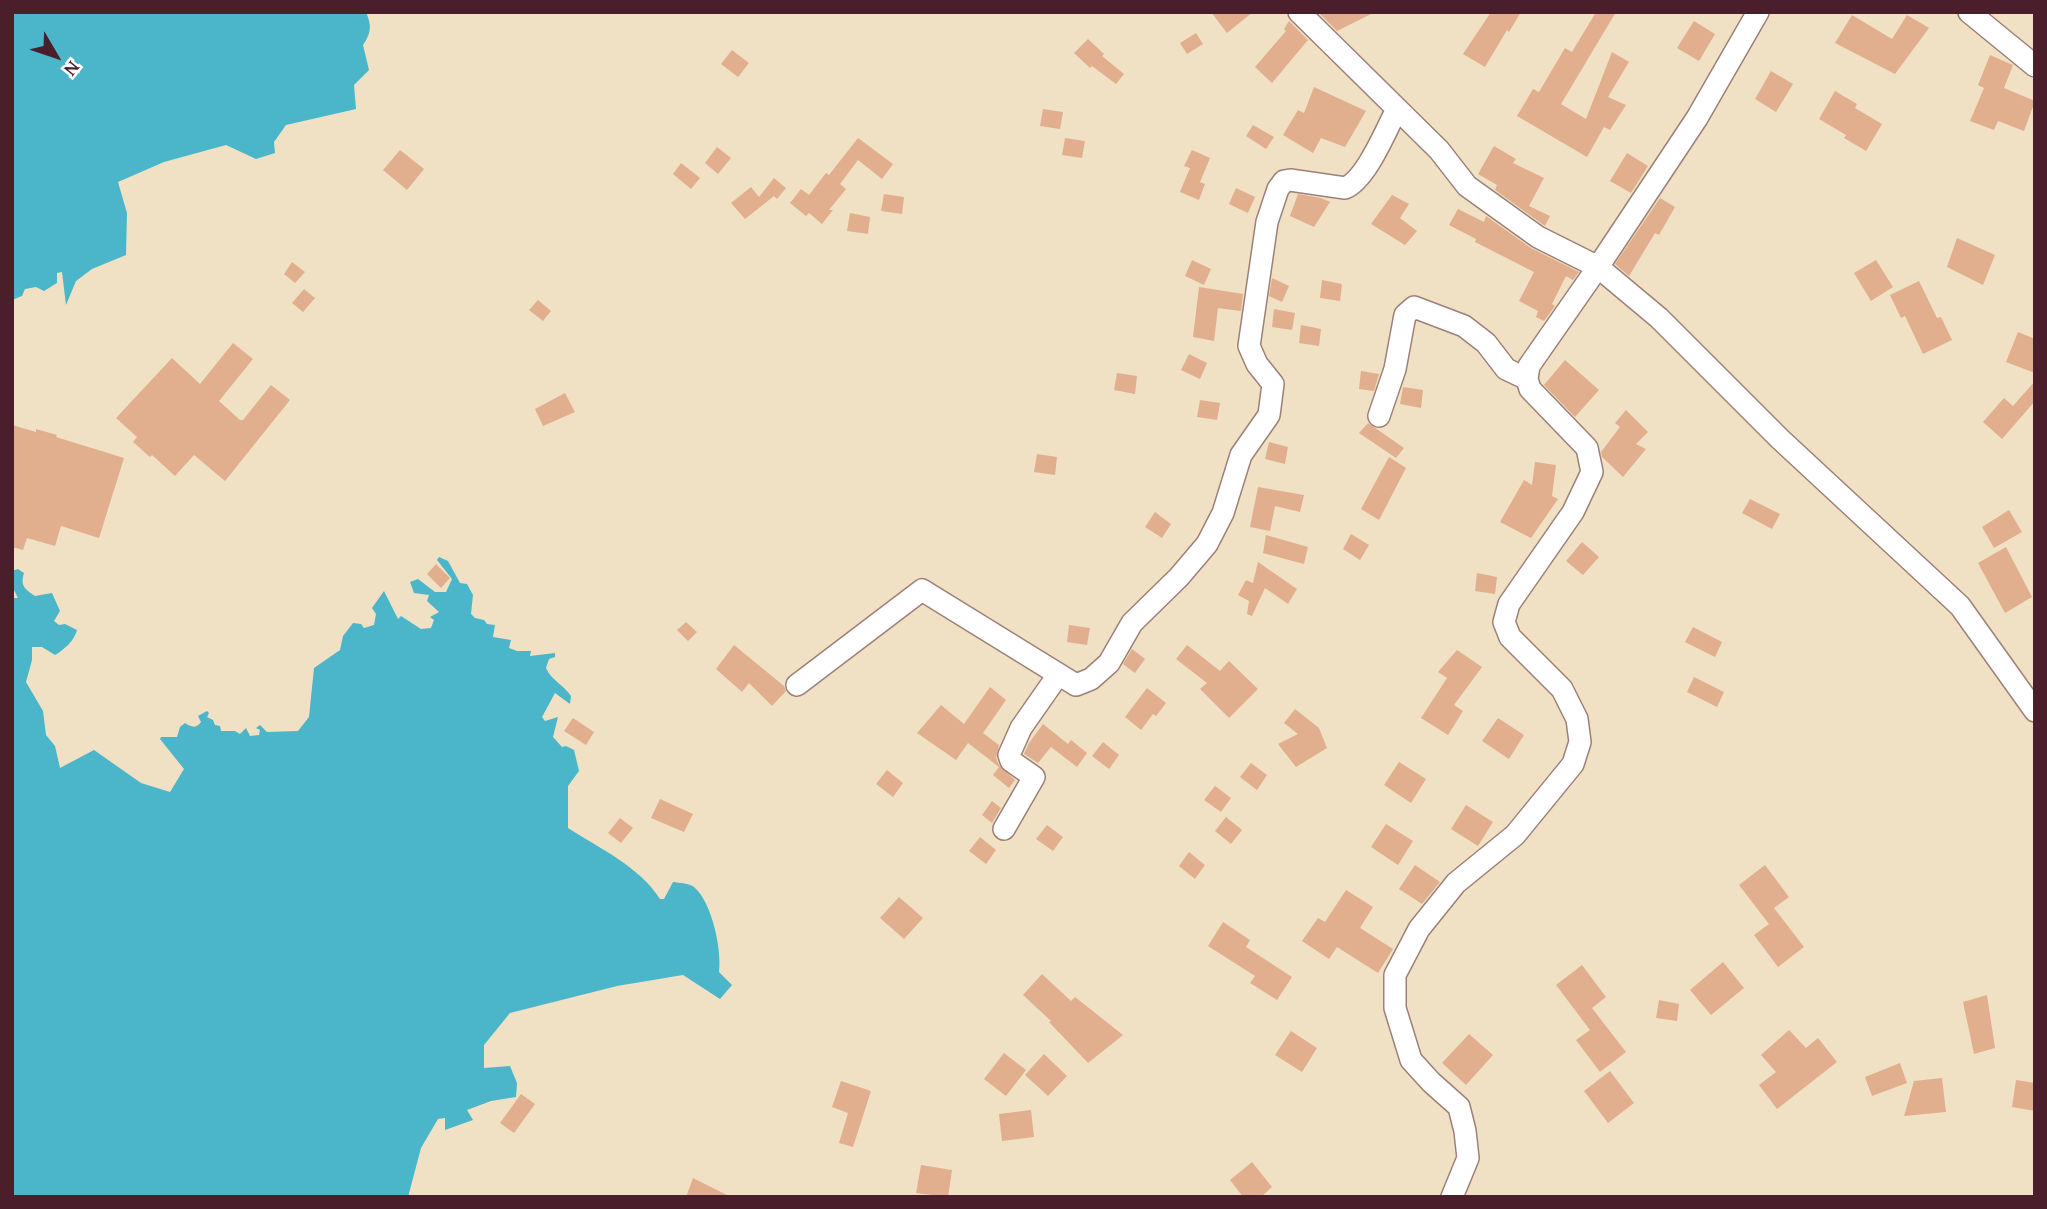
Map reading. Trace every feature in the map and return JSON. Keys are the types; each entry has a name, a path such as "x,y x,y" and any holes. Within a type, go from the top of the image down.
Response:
{"street":[{"path":"1299,12 1439,150 1467,186 1538,237 1598,267 1660,318 1780,439 1960,606 2035,711"},
{"path":"1452,1197 1468,1158 1459,1107 1431,1082 1411,1059 1395,1008 1395,975 1419,929 1456,883 1515,835 1573,764 1580,742 1577,719 1563,689 1510,637 1504,622 1508,604 1573,512 1592,472 1587,448 1530,389 1527,379 1529,366 1697,118 1758,12"},
{"path":"1969,12 2035,66"},
{"path":"797,685 922,590 1076,685 1091,679 1109,663 1132,623 1179,577 1206,544 1223,513 1241,455 1269,415 1273,384 1257,364 1249,346 1267,222 1278,189 1284,181 1290,180 1345,188 1352,185 1374,153 1397,109"},
{"path":"1379,416 1395,369 1405,315 1414,307 1464,326 1486,343 1506,369 1527,379"},
{"path":"1004,829 1034,777 1011,761 1009,755 1021,728 1058,675"}],"water":[{"path":"12,12 366,12 370,29 363,45 369,70 354,85 356,109 286,125 274,142 275,153 256,159 226,145 164,162 118,182 127,213 126,255 92,269 76,281 66,305 62,272 57,273 57,283 44,291 36,287 25,289 22,296 12,300"},
{"path":"439,557 448,561 460,583 467,584 473,595 471,614 487,624 495,625 493,637 511,640 509,648 531,651 530,656 555,653 546,668 571,696 570,704 555,693 542,717 545,721 558,717 553,737 562,747 574,750 579,771 568,786 568,828 642,877 660,899 664,899 673,882 694,887 711,915 719,952 719,972 732,985 720,999 683,975 617,986 510,1013 484,1045 484,1068 510,1066 517,1083 516,1097 491,1101 467,1110 473,1120 445,1130 445,1118 438,1119 421,1148 408,1197 12,1197 12,598 18,598 12,586 12,571 18,569 24,573 24,587 35,596 52,593 60,611 54,621 77,630 69,644 55,655 42,647 32,647 32,660 26,682 43,711 46,735 55,746 60,768 94,750 141,783 170,792 184,769 161,737 177,737 180,727 185,723 197,726 201,722 198,716 207,711 207,717 220,726 221,731 235,731 240,734 246,728 250,736 259,735 260,730 256,728 260,725 267,732 298,731 309,717 314,668 340,650 343,636 353,623 361,624 364,628 374,625 376,614 372,608 384,591 398,619 401,616 421,629 431,628 434,620 430,617 439,612 427,601 429,595 414,593 410,582 418,579 435,592 446,592 452,579 437,560"}],"building":[{"path":"1211,12 1253,12 1227,33"},
{"path":"1318,12 1375,12 1337,31"},
{"path":"1491,12 1521,12 1485,67 1463,54"},
{"path":"1596,12 1616,12 1561,104 1586,119 1612,52 1629,62 1608,97 1626,105 1610,130 1604,127 1587,157 1517,116 1533,89 1539,92 1565,48 1572,52"},
{"path":"1852,15 1892,39 1907,15 1929,28 1895,74 1835,43"},
{"path":"1289,21 1308,40 1272,83 1255,67 1286,31 1284,29"},
{"path":"1694,21 1715,34 1699,61 1677,48"},
{"path":"1196,33 1203,44 1187,54 1180,43"},
{"path":"1088,39 1104,54 1102,56 1124,74 1116,84 1092,66 1090,68 1074,53"},
{"path":"732,50 749,63 738,77 721,64"},
{"path":"1990,55 2013,65 2004,88 2035,101 2024,131 1998,121 1994,130 1970,121 1984,88 1978,85"},
{"path":"1771,71 1793,84 1776,112 1755,99"},
{"path":"1314,87 1366,111 1345,147 1321,138 1313,153 1283,135 1298,110 1304,113"},
{"path":"1835,91 1857,104 1855,108 1882,124 1866,151 1819,119"},
{"path":"1043,109 1063,112 1060,129 1040,126"},
{"path":"1253,125 1274,137 1266,149 1246,136"},
{"path":"858,138 893,164 882,179 858,160 840,184 846,189 829,210 833,210 822,224 790,203 801,189 809,195 826,173 829,175"},
{"path":"1065,138 1085,141 1082,158 1062,155"},
{"path":"1494,146 1516,159 1513,163 1544,178 1529,206 1550,216 1545,226 1495,190 1497,185 1478,174"},
{"path":"717,147 731,158 718,174 705,163"},
{"path":"400,150 424,169 407,190 383,170"},
{"path":"1192,150 1210,158 1200,182 1205,184 1199,200 1180,192 1190,168 1184,166"},
{"path":"1627,153 1648,166 1631,193 1610,181"},
{"path":"681,163 700,178 691,189 673,174"},
{"path":"774,178 786,188 777,199 774,196 745,219 731,203 751,187 759,197"},
{"path":"1236,188 1255,197 1248,213 1229,204"},
{"path":"884,194 904,197 902,214 881,211"},
{"path":"1298,194 1330,202 1314,227 1290,216"},
{"path":"1392,195 1409,204 1400,218 1417,231 1405,245 1371,224"},
{"path":"1660,198 1675,207 1659,235 1655,233 1629,276 1615,264"},
{"path":"1458,209 1484,222 1486,216 1531,248 1579,272 1573,280 1566,276 1552,304 1555,306 1544,321 1536,317 1538,311 1519,301 1534,272 1475,242 1476,239 1449,225"},
{"path":"850,213 870,217 868,234 847,231"},
{"path":"1957,238 1995,255 1983,285 1947,267"},
{"path":"1192,260 1211,269 1204,285 1185,276"},
{"path":"1876,260 1893,287 1871,301 1854,273"},
{"path":"292,262 305,272 295,283 284,274"},
{"path":"1272,278 1289,286 1282,302 1269,296"},
{"path":"1322,280 1342,284 1340,301 1320,298"},
{"path":"1919,281 1937,318 1941,317 1952,340 1923,354 1905,316 1901,318 1890,295"},
{"path":"1199,287 1243,294 1241,311 1218,308 1214,341 1193,337"},
{"path":"304,289 315,298 303,312 292,303"},
{"path":"538,300 551,311 543,321 529,310"},
{"path":"1274,309 1295,313 1292,330 1272,327"},
{"path":"1301,325 1321,329 1319,346 1299,343"},
{"path":"2018,332 2035,339 2035,373 2006,362"},
{"path":"233,343 253,359 219,401 243,420 271,385 290,400 225,481 194,455 175,476 133,442 137,437 116,418 172,358 200,384"},
{"path":"1189,354 1207,363 1200,379 1181,370"},
{"path":"1565,360 1599,390 1575,417 1544,385"},
{"path":"1361,371 1379,374 1374,391 1359,389"},
{"path":"1117,373 1137,376 1135,394 1114,390"},
{"path":"2035,381 2035,401 2002,439 1983,422 2004,398 2013,406"},
{"path":"1403,387 1423,390 1421,408 1400,404"},
{"path":"565,393 575,412 543,426 535,409"},
{"path":"1200,400 1220,403 1217,420 1197,417"},
{"path":"1626,410 1648,432 1636,444 1646,449 1623,477 1602,457 1601,452 1620,427 1615,423"},
{"path":"1368,423 1404,448 1396,458 1359,433"},
{"path":"12,425 57,435 56,437 124,458 99,538 61,526 55,546 27,538 23,550 12,547"},
{"path":"1269,442 1288,447 1285,464 1265,459"},
{"path":"1037,454 1057,457 1055,475 1034,472"},
{"path":"1389,457 1406,468 1379,520 1361,509"},
{"path":"1535,462 1556,465 1552,496 1558,499 1531,538 1500,522 1524,480 1532,485"},
{"path":"1258,487 1304,495 1300,512 1275,506 1270,531 1250,527"},
{"path":"1750,499 1780,514 1772,529 1742,513"},
{"path":"2009,510 2022,532 1994,548 1982,527"},
{"path":"1155,512 1171,524 1162,538 1145,527"},
{"path":"1351,534 1369,545 1360,560 1343,549"},
{"path":"1266,535 1308,547 1304,564 1263,553"},
{"path":"1582,542 1599,557 1583,575 1566,561"},
{"path":"2006,547 2032,597 2005,613 1978,563"},
{"path":"1258,562 1297,589 1288,604 1265,588 1252,616 1247,614 1249,601 1238,595 1246,580 1253,583"},
{"path":"436,564 450,578 441,588 427,574"},
{"path":"1477,573 1497,577 1495,594 1475,591"},
{"path":"686,622 697,632 688,641 677,630"},
{"path":"1069,625 1090,628 1087,645 1067,642"},
{"path":"1693,627 1722,642 1715,657 1685,642"},
{"path":"734,645 784,686 786,691 772,706 749,683 742,692 716,669"},
{"path":"1187,645 1220,671 1229,661 1258,689 1229,718 1200,689 1207,683 1176,659"},
{"path":"1132,649 1145,659 1135,673 1123,664"},
{"path":"1457,650 1482,667 1454,705 1463,711 1448,735 1421,718 1447,678 1438,672"},
{"path":"1694,677 1724,692 1717,707 1687,692"},
{"path":"990,687 1006,700 983,733 999,745 996,758 999,765 1015,780 1009,788 993,775 999,767 968,743 956,760 917,733 941,705 964,724"},
{"path":"1147,688 1166,703 1141,730 1125,717"},
{"path":"1295,709 1319,728 1327,748 1296,767 1278,744 1298,734 1284,723"},
{"path":"573,718 594,732 586,745 564,731"},
{"path":"1498,718 1524,735 1509,759 1482,741"},
{"path":"1043,724 1068,744 1071,740 1087,753 1077,767 1051,747 1038,763 1024,754"},
{"path":"1103,742 1119,755 1109,769 1092,756"},
{"path":"1399,762 1426,779 1411,803 1384,785"},
{"path":"1251,763 1267,775 1257,790 1240,777"},
{"path":"887,770 903,783 893,797 876,784"},
{"path":"1215,786 1231,798 1221,812 1204,800"},
{"path":"660,799 693,814 684,832 651,818"},
{"path":"992,801 1001,808 992,823 982,815"},
{"path":"1466,805 1493,822 1478,846 1451,829"},
{"path":"1226,817 1242,830 1231,844 1215,831"},
{"path":"620,818 633,828 621,843 608,833"},
{"path":"1386,824 1413,841 1398,865 1371,847"},
{"path":"1047,825 1063,837 1053,851 1036,839"},
{"path":"980,837 996,850 986,864 969,851"},
{"path":"1189,852 1205,865 1195,879 1179,866"},
{"path":"1415,865 1440,882 1422,904 1399,889"},
{"path":"1765,865 1789,897 1774,908 1804,947 1778,967 1754,935 1769,924 1739,885"},
{"path":"1346,890 1373,907 1360,928 1393,949 1378,973 1337,947 1329,959 1302,941 1318,918 1325,922"},
{"path":"899,897 923,918 904,939 880,918"},
{"path":"1223,922 1250,940 1246,947 1292,977 1277,1000 1250,983 1255,976 1208,946"},
{"path":"1723,962 1744,988 1711,1015 1690,990"},
{"path":"1582,965 1606,997 1592,1008 1626,1052 1600,1072 1576,1040 1590,1030 1556,985"},
{"path":"1042,974 1071,1001 1075,997 1123,1035 1088,1063 1049,1022 1051,1021 1023,995"},
{"path":"1987,995 1995,1048 1974,1054 1963,1002"},
{"path":"1659,1000 1679,1004 1677,1021 1656,1018"},
{"path":"1789,1030 1806,1048 1818,1038 1837,1062 1777,1109 1759,1085 1776,1072 1761,1055"},
{"path":"1291,1031 1317,1048 1302,1072 1275,1055"},
{"path":"1469,1034 1493,1055 1466,1085 1442,1063"},
{"path":"1004,1053 1026,1070 1006,1096 984,1079"},
{"path":"1044,1054 1067,1076 1048,1096 1025,1075"},
{"path":"1900,1063 1907,1083 1872,1096 1865,1077"},
{"path":"1610,1071 1634,1103 1608,1123 1584,1091"},
{"path":"1942,1078 1946,1112 1904,1116 1914,1081"},
{"path":"2016,1080 2035,1083 2035,1111 2012,1107"},
{"path":"841,1081 871,1091 853,1147 839,1143 848,1113 832,1107"},
{"path":"521,1094 535,1104 514,1133 500,1123"},
{"path":"1031,1110 1034,1137 1002,1141 999,1114"},
{"path":"1252,1162 1272,1187 1261,1197 1243,1197 1230,1180"},
{"path":"921,1165 952,1170 948,1197 916,1193"},
{"path":"693,1178 731,1197 686,1197"}]}
